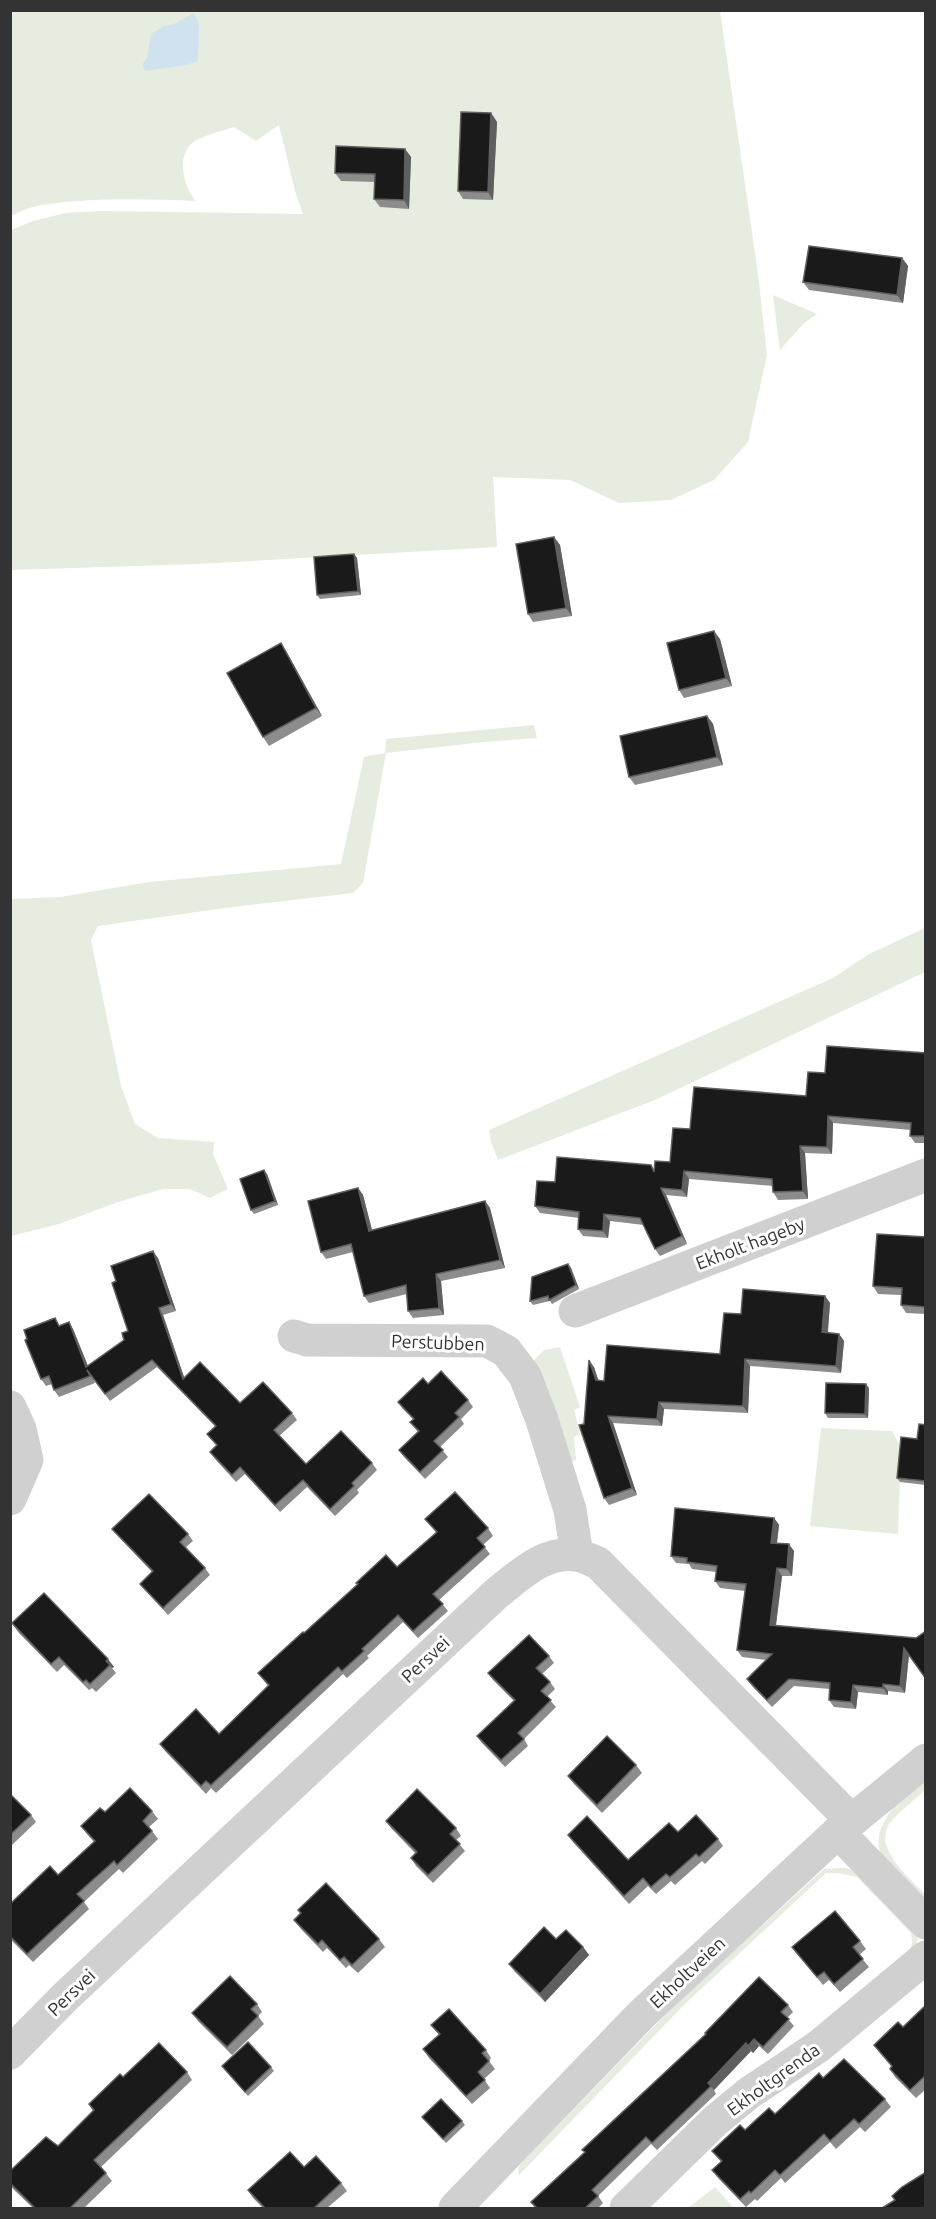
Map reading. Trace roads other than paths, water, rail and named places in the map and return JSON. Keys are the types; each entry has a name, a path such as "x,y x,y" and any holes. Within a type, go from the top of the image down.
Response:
{"street":[{"name":"Ekholt hageby","path":"575,1311 926,1175"},
{"name":"Perstubben","path":"294,1336 307,1340 487,1341 506,1351 525,1376 542,1420 570,1510 577,1555"},
{"path":"10,1407 20,1430 27,1460 10,1500"},
{"name":"Persvei","path":"10,2053 72,1990 497,1593 531,1566 563,1554 577,1555"},
{"path":"577,1555 598,1563 844,1826 926,1923"},
{"name":"Ekholtveien","path":"464,2205 642,2014 844,1826 926,1760"},
{"name":"Ekholtgrenda","path":"626,2208 716,2120 749,2093 819,2046 926,1957"}],"water":[{"path":"194,13 199,23 198,61 145,71 142,65 147,58 151,34"}]}
